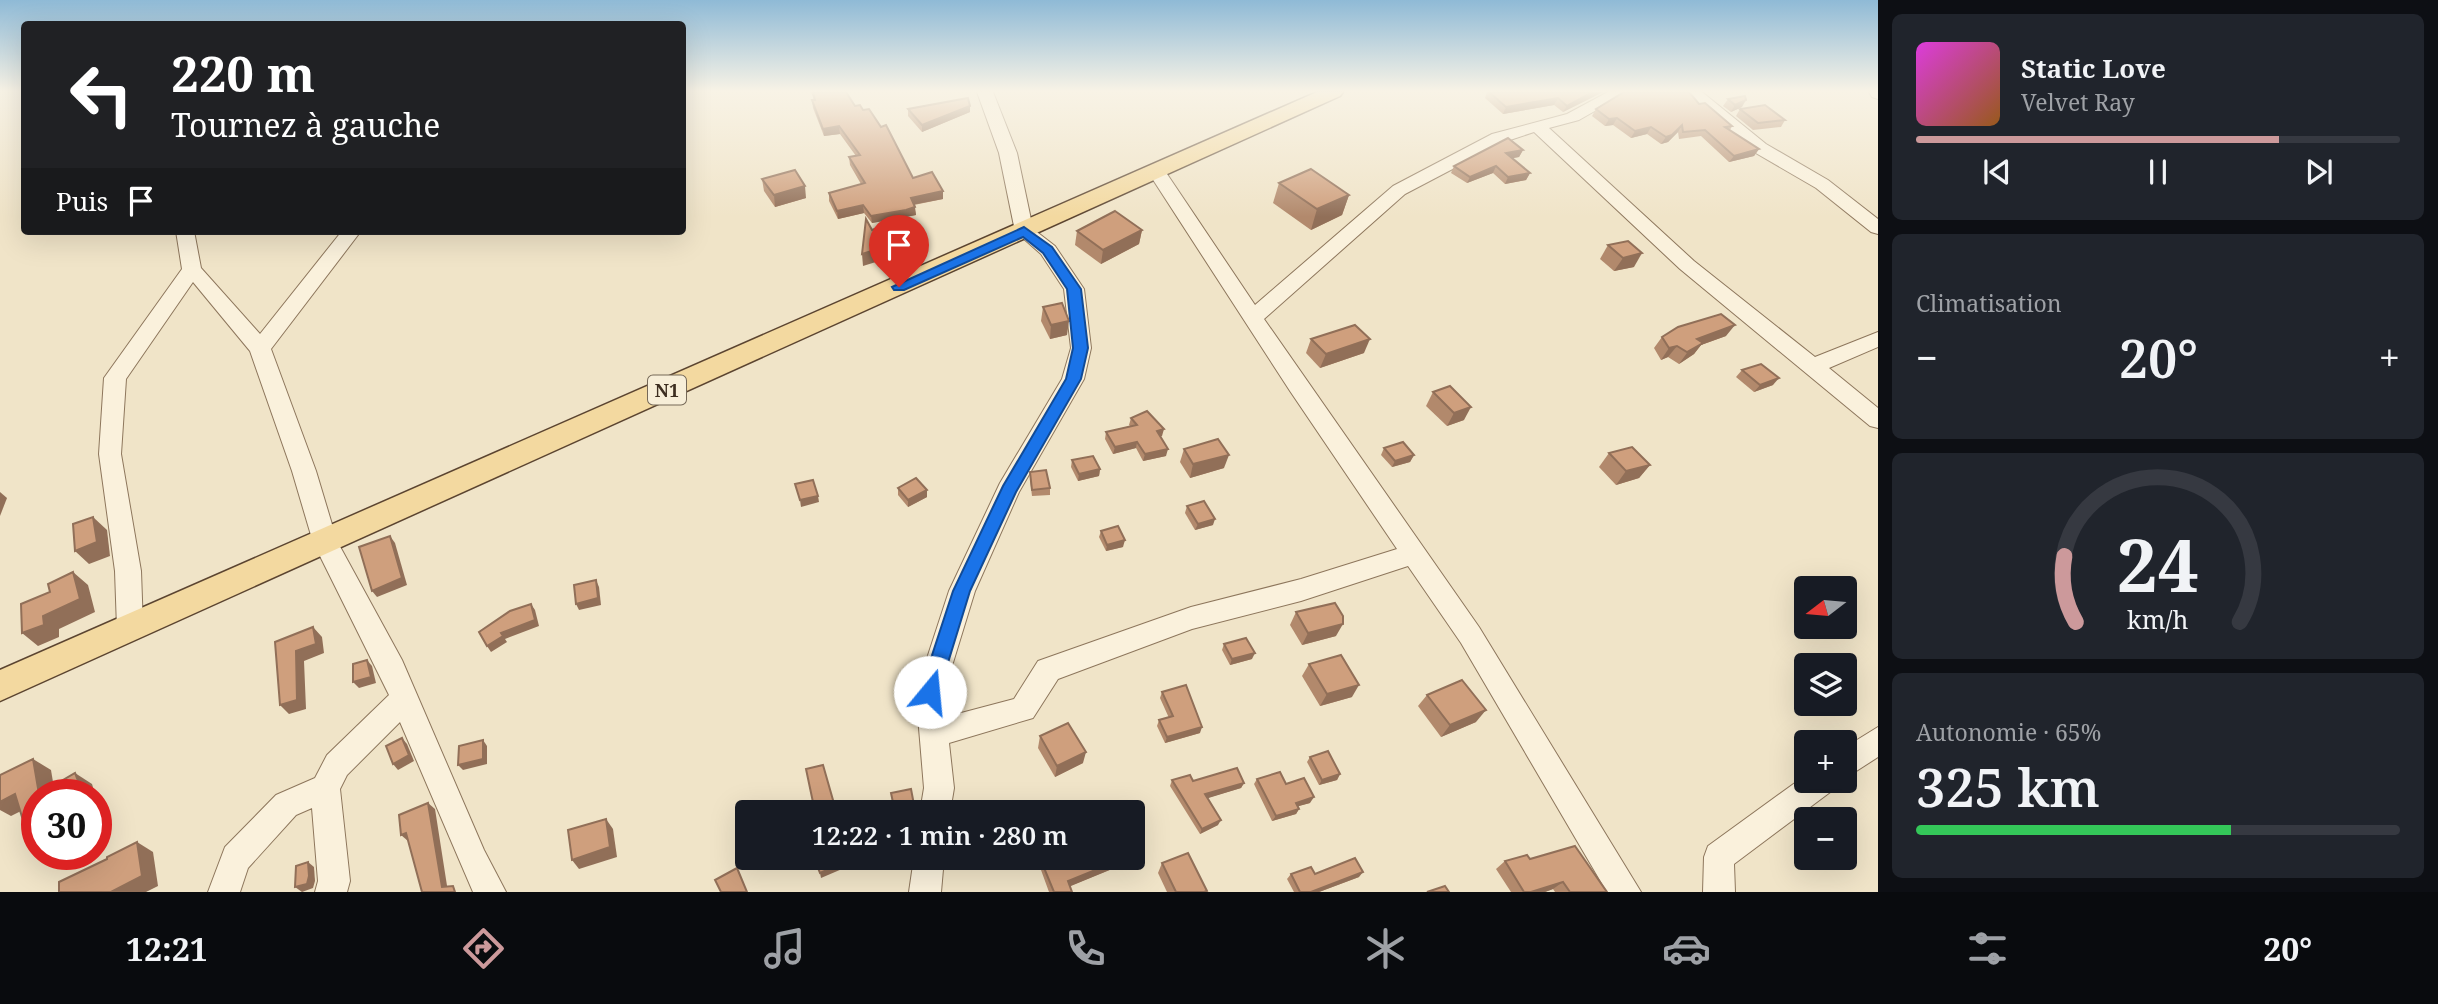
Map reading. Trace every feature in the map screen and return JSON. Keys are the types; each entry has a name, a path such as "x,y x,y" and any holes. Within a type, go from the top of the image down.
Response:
{"main road":[{"name":"N1","path":"0,686 1241,134"}],"street":[{"path":"937,800 939,788 930,692 961,591 1009,490 1073,379 1081,348 1074,289 1048,250 1024,231 1008,153 1001,134"},
{"path":"1253,318 1399,190 1498,138 1512,134"},
{"path":"1545,134 1687,265 1878,420"},
{"path":"1743,134 1760,148 1822,184 1878,228"},
{"path":"1157,172 1253,318 1470,635 1625,892"},
{"path":"186,235 192,269 260,348 304,471 325,542 405,698 473,861 490,892"},
{"path":"260,348 349,235"},
{"path":"130,628 128,571 110,454 115,378 192,269"},
{"path":"1812,367 1878,339"},
{"path":"934,734 1023,709 1048,670 1191,618 1301,590 1414,554"},
{"path":"331,892 334,881 325,788 337,765 405,698"},
{"path":"1857,755 1878,740"},
{"path":"224,892 236,858 286,805 325,788"},
{"path":"1719,892 1719,857 1805,793"},
{"path":"925,892 928,870"}],"building":[{"path":"845,134 890,134 913,178 932,172 943,191 911,198 915,207 906,210 871,216 863,205 837,211 829,193 865,183 849,157 860,155"},
{"path":"1709,134 1735,134 1759,149 1734,156"},
{"path":"1508,138 1523,150 1506,153 1530,173 1508,177 1496,166 1470,177 1454,166"},
{"path":"1311,169 1349,195 1317,209 1279,183"},
{"path":"795,170 805,186 774,195 762,179"},
{"path":"1115,211 1142,230 1103,250 1077,231"},
{"path":"866,219 872,230 894,222 907,240 862,254"},
{"path":"1628,241 1642,253 1623,258 1608,245"},
{"path":"1062,303 1069,321 1051,325 1043,307"},
{"path":"1721,314 1735,325 1697,339 1703,343 1687,352 1677,346 1669,348 1662,337 1678,327"},
{"path":"1355,325 1370,339 1326,354 1311,339"},
{"path":"1761,364 1779,378 1760,385 1742,370"},
{"path":"1450,386 1471,407 1454,413 1433,392"},
{"path":"1147,411 1164,429 1157,431 1168,449 1145,454 1137,442 1115,447 1106,432 1137,425 1131,418"},
{"path":"1218,439 1229,455 1193,464 1184,449"},
{"path":"1403,442 1414,455 1395,461 1384,448"},
{"path":"1632,447 1650,465 1626,471 1609,453"},
{"path":"1093,456 1100,469 1079,474 1072,460"},
{"path":"1046,470 1050,488 1032,490 1030,472"},
{"path":"916,478 927,490 908,500 898,488"},
{"path":"813,480 818,496 800,500 795,484"},
{"path":"1204,501 1215,519 1198,524 1187,506"},
{"path":"93,517 97,542 75,551 73,524"},
{"path":"1118,526 1125,540 1107,545 1101,531"},
{"path":"390,536 402,578 372,591 359,547"},
{"path":"73,572 80,599 43,616 44,625 22,633 21,604 50,592 48,584"},
{"path":"596,580 598,598 576,604 574,585"},
{"path":"1335,603 1343,616 1343,624 1308,633 1296,612"},
{"path":"531,604 535,620 501,633 503,636 487,646 479,632 510,611"},
{"path":"313,627 316,644 296,651 297,700 280,705 275,642"},
{"path":"1246,638 1255,653 1232,659 1224,644"},
{"path":"1341,655 1359,685 1327,694 1309,664"},
{"path":"367,660 371,677 353,682 353,664"},
{"path":"1462,680 1486,710 1450,725 1427,695"},
{"path":"1186,685 1202,727 1167,737 1159,720 1173,716 1162,692"},
{"path":"1068,723 1086,752 1057,766 1040,736"},
{"path":"402,738 409,755 393,764 386,746"},
{"path":"483,740 483,759 458,765 459,746"},
{"path":"1328,751 1340,774 1322,780 1310,757"},
{"path":"33,759 36,779 21,779 21,814 15,794 0,802 0,775"},
{"path":"823,765 833,800 813,800 806,769"},
{"path":"1237,768 1244,783 1205,794 1221,820 1202,829 1172,780 1190,775 1193,781"},
{"path":"1280,772 1286,784 1304,778 1314,797 1296,803 1299,809 1276,816 1257,779"},
{"path":"75,773 77,779 65,779"},
{"path":"911,789 913,800 892,800 891,793"},
{"path":"428,803 442,887 453,886 455,892 422,892 406,833 401,835 399,815"},
{"path":"606,819 610,847 572,860 568,830"},
{"path":"137,842 142,876 111,892 59,892 59,882 84,870 112,870 112,854"},
{"path":"1575,846 1607,892 1570,892 1563,882 1524,892 1505,861 1527,855 1530,859"},
{"path":"1188,853 1207,891 1176,892 1162,863"},
{"path":"1355,858 1363,872 1311,892 1300,892 1291,874 1311,867 1315,874"},
{"path":"308,862 307,884 295,887 296,866"},
{"path":"738,870 747,892 721,892 715,880"},
{"path":"1045,870 1095,870 1068,881 1072,892 1054,892"},
{"path":"1445,886 1449,892 1427,892"}],"route":[{"path":"899,287 1024,231 1048,250 1074,289 1081,348 1073,379 1009,490 961,591 930,692"}]}
